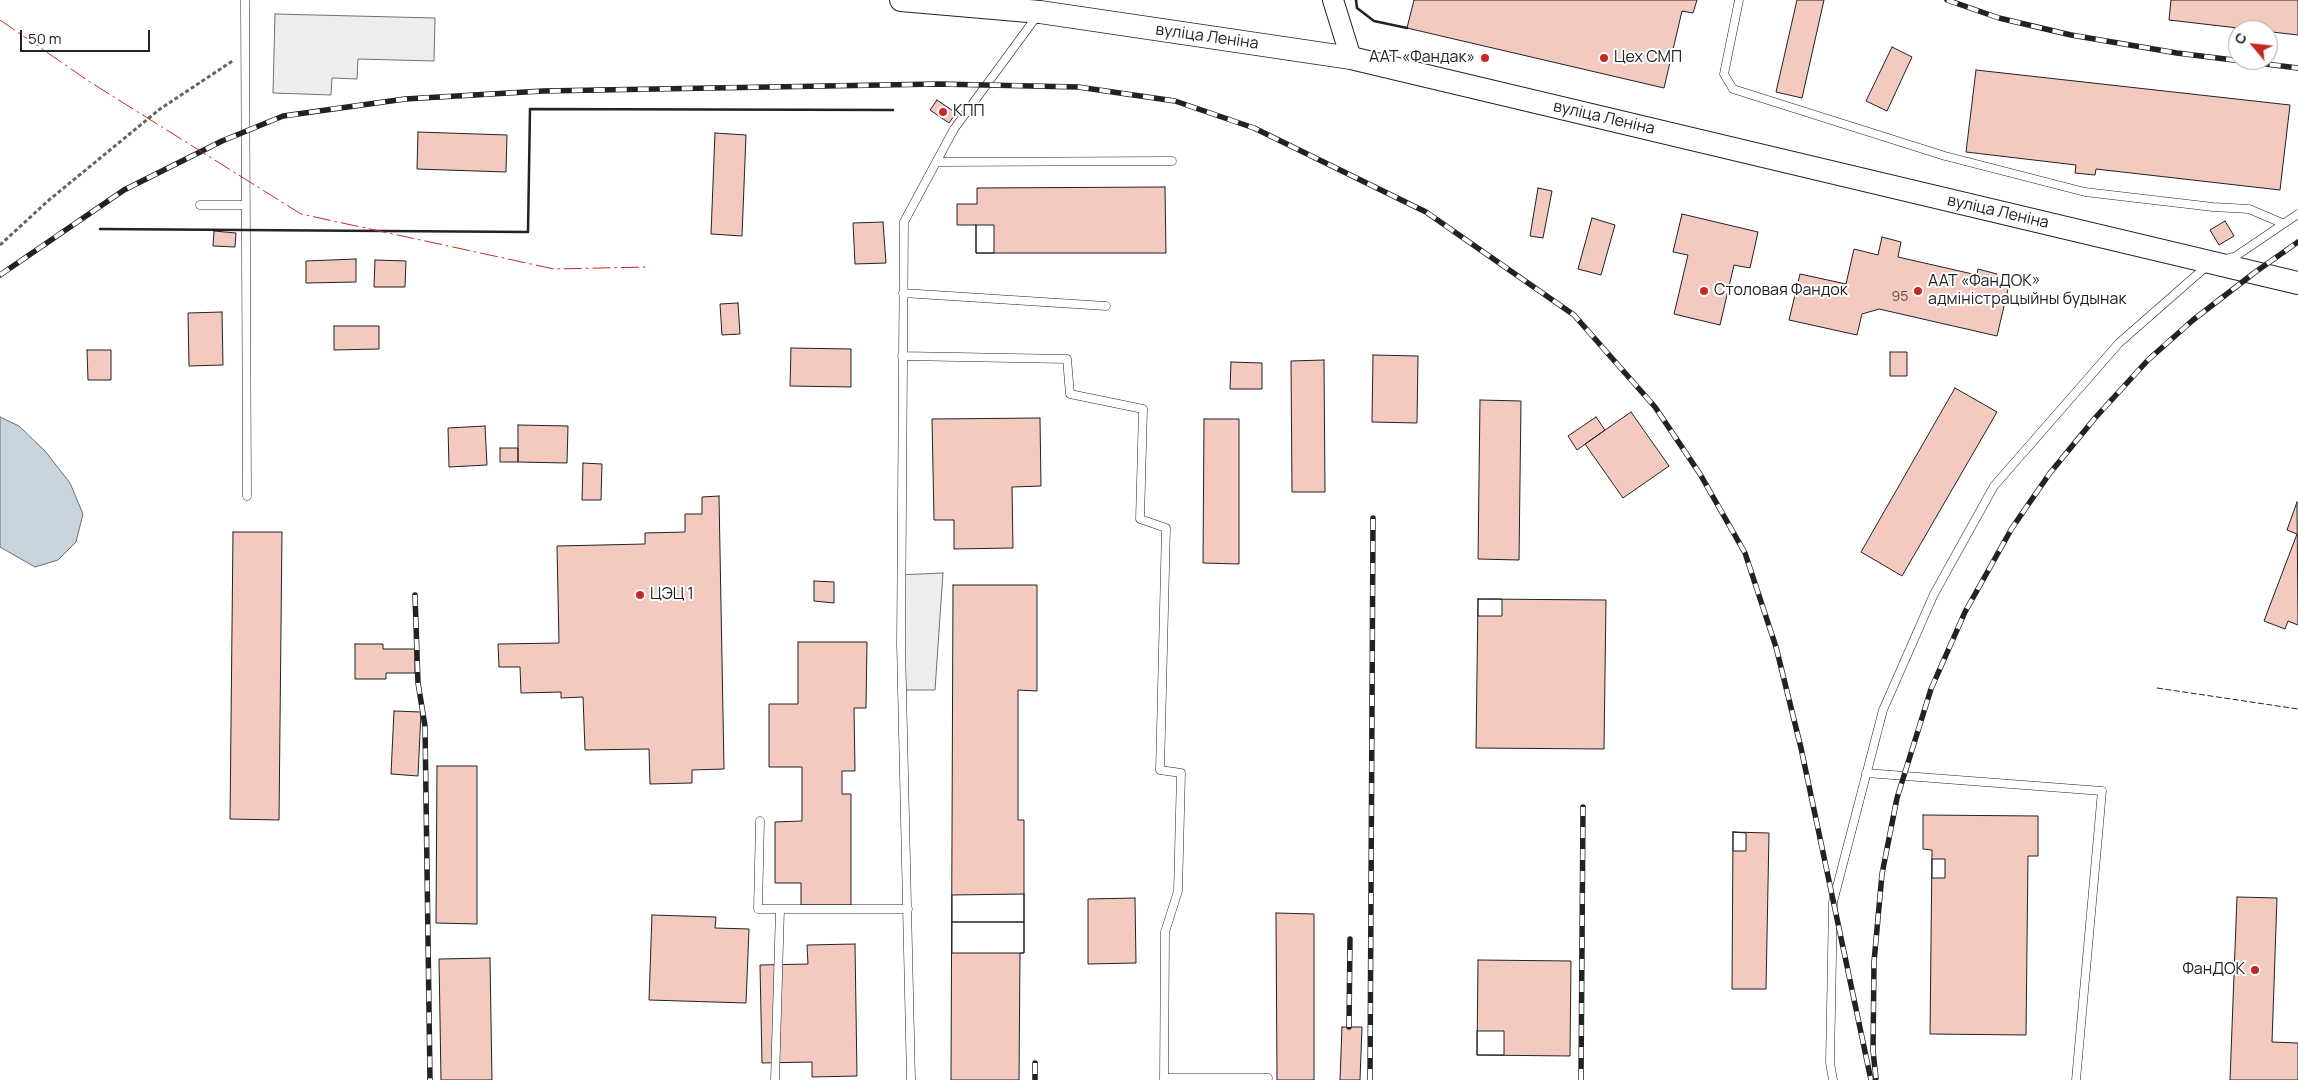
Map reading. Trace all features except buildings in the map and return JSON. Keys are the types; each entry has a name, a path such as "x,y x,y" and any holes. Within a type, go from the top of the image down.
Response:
{"main road":[{"name":"вуліца Леніна","path":"901,0 1040,12 1351,58 2298,283"}],"street":[{"path":"1332,0 1351,58"}],"lane":[{"path":"246,0 247,496"},
{"path":"1739,0 1724,74 1733,89 1945,156 2085,192 2213,207 2249,209 2282,223"},
{"path":"911,1080 902,644 904,222 954,129 1040,12"},
{"path":"937,162 1172,161"},
{"path":"200,204 246,205"},
{"path":"1833,1080 1830,1063 1833,902 1883,710 1934,594 1994,486 2119,343 2211,263 2236,256 2282,223 2298,214"},
{"path":"903,293 1106,306"},
{"path":"902,356 1067,358 1070,394 1143,409 1140,520 1166,528 1160,770 1181,773 1178,891 1165,932 1164,1079 1268,1078"},
{"path":"1866,773 2102,791 2076,1080"},
{"path":"760,821 758,909 908,909"},
{"path":"776,1080 780,909"}],"path":[{"path":"0,245 49,200 160,109 245,53"}],"shaded area":[{"path":"275,14 435,18 434,61 358,59 357,79 332,78 331,95 273,93"},
{"path":"0,417 19,426 45,451 70,483 83,514 76,542 58,560 35,567 0,547"},
{"path":"943,573 935,690 903,690 898,575"}],"railway":[{"path":"1947,0 1999,18 2071,35 2177,53 2298,68"},
{"path":"0,275 124,190 222,141 283,116 405,99 543,91 938,84 1078,87 1175,101 1254,128 1426,212 1574,315 1655,407 1700,474 1745,553 1776,647 1801,748 1871,1080"},
{"path":"1876,1078 1873,1051 1874,962 1882,874 1897,798 1931,689 1965,612 2012,528 2050,473 2095,418 2148,360 2193,320 2298,242"},
{"path":"1370,1080 1373,518"},
{"path":"415,595 418,683 425,726 430,1080"},
{"path":"1581,1080 1583,807"},
{"path":"1349,1027 1350,939"},
{"path":"1035,1063 1035,1080"}],"fence":[{"path":"2157,688 2298,709"}],"wall":[{"path":"1356,0 1357,8 1374,21 1407,28"},
{"path":"100,229 528,232 530,109 893,110"}],"power":[{"path":"0,20 90,82 301,214 554,269 647,267"}],"place":[{"name":"ААТ «Фандак»","path":"1485,58"},
{"name":"Цех СМП","path":"1604,58"},
{"name":"КПП","path":"943,112"},
{"name":"Столовая Фандок","path":"1704,291"},
{"name":"ААТ «ФанДОК» адміністрацыйны будынак","path":"1918,291"},
{"name":"ЦЭЦ 1","path":"640,595"},
{"name":"ФанДОК","path":"2255,970"}]}
